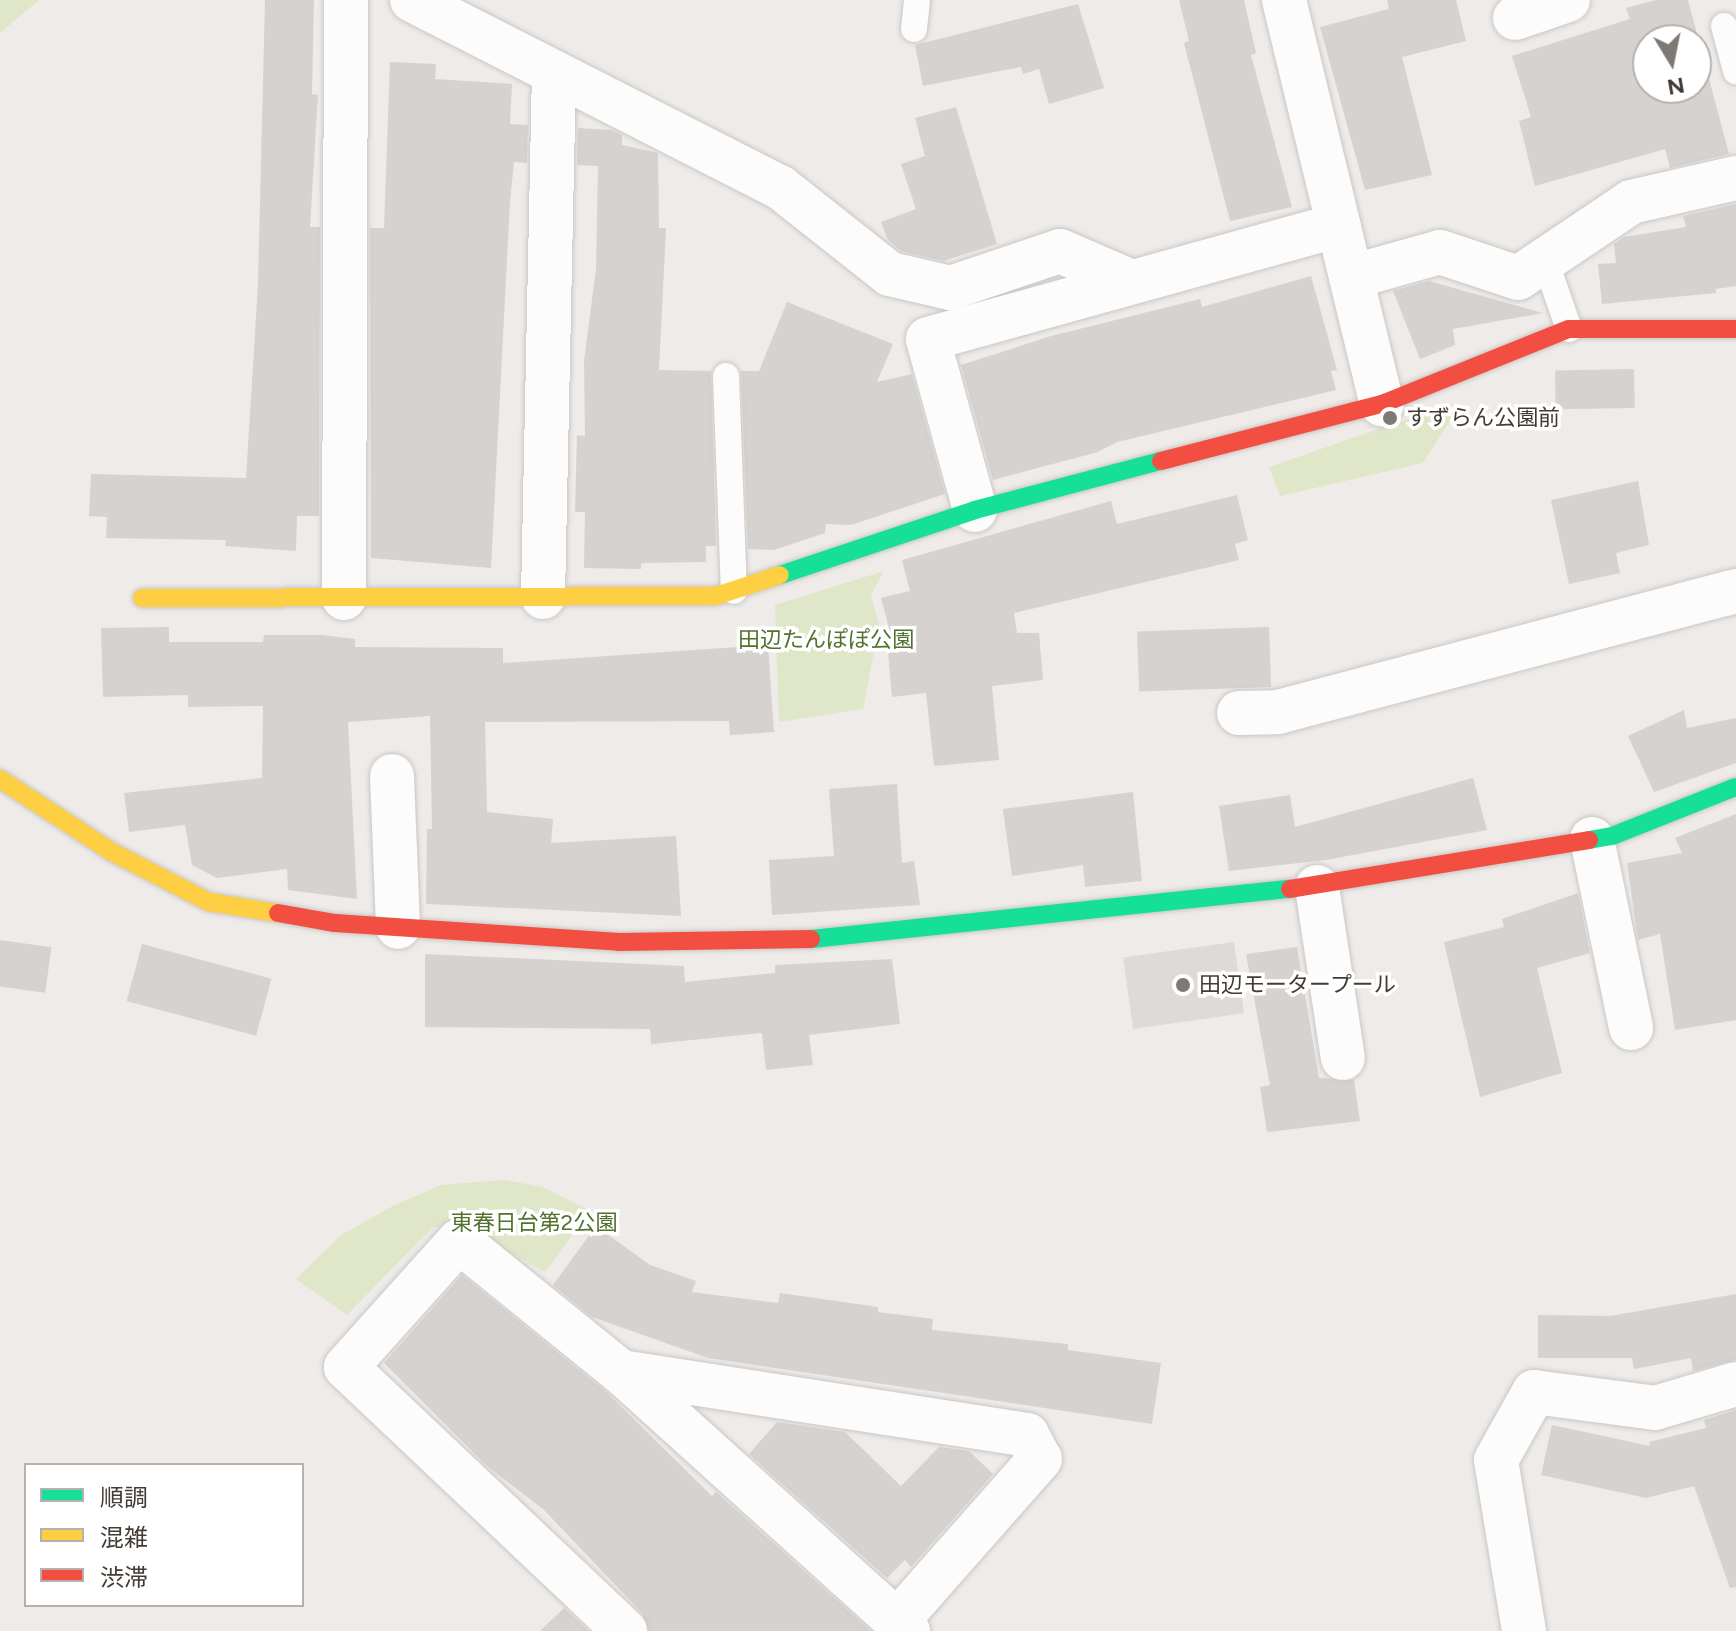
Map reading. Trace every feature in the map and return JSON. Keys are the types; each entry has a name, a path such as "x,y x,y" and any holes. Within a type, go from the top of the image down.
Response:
{"street":[{"path":"344,598 346,0"},
{"path":"412,0 781,188 890,274 950,288 1060,251 1132,282"},
{"path":"1284,0 1382,404"},
{"path":"1515,18 1568,0"},
{"path":"543,597 554,73"},
{"path":"1351,277 1440,252 1518,278 1631,202 1736,178"},
{"path":"975,510 928,339 1338,225"},
{"path":"142,598 716,596 975,510 1382,404 1569,329 1736,329"},
{"path":"1239,713 1278,712 1736,591"},
{"path":"392,776 398,927"},
{"path":"0,779 112,852 209,902 335,923 619,942 845,939 1317,887 1592,839 1736,787"},
{"path":"1592,839 1631,1028"},
{"path":"1317,887 1343,1058"},
{"path":"621,1372 1027,1435 1040,1459 903,1625 621,1372 459,1241 346,1367 625,1631"},
{"path":"1524,1631 1496,1460 1534,1392 1655,1408 1736,1384"}],"lane":[{"path":"914,29 917,0"},
{"path":"1724,26 1736,71"},
{"path":"1545,260 1569,329"},
{"path":"726,376 734,591"}],"green space":[{"path":"0,0 39,0 0,33"},
{"path":"1450,404 1454,415 1423,463 1280,496 1269,467"},
{"name":"田辺たんぽぽ公園","path":"884,571 871,595 879,625 863,709 779,722 775,605"},
{"name":"東春日台第2公園","path":"504,1180 543,1187 590,1211 545,1272 459,1224 432,1228 347,1315 296,1279 341,1235 393,1206 441,1185"}],"shaded area":[{"name":"田辺モータープール","path":"1234,942 1244,1013 1133,1029 1123,958"}],"building":[{"path":"265,0 314,0 312,94 318,95 310,227 320,227 319,516 297,516 296,551 225,546 226,540 106,538 107,517 89,516 91,474 246,478 258,285"},
{"path":"1179,0 1244,0 1256,53 1251,55 1292,207 1230,221 1184,43 1189,41"},
{"path":"1387,0 1456,0 1466,41 1402,57 1432,175 1365,190 1320,27 1389,9"},
{"path":"1656,0 1688,0 1694,24 1632,24 1632,104 1712,104 1712,90 1729,154 1670,168 1665,149 1535,186 1519,121 1531,117 1512,56 1630,19 1626,8"},
{"path":"1078,4 1104,88 1049,104 1039,69 1023,74 1021,67 923,86 915,45"},
{"path":"390,62 436,64 435,79 512,84 510,124 528,125 527,163 514,162 510,201 491,568 371,558 370,228 384,228"},
{"path":"956,107 997,244 943,261 901,251 888,240 881,222 916,209 901,164 925,156 915,118"},
{"path":"578,128 611,130 622,135 622,145 658,153 659,228 666,228 659,370 711,371 716,546 706,546 706,562 641,563 641,569 584,568 585,512 575,512 577,435 585,436 584,361 596,269 598,166 577,165"},
{"path":"1736,204 1736,286 1716,289 1716,293 1602,304 1598,264 1616,263 1614,244 1624,237 1686,227 1683,216"},
{"path":"1311,276 1337,370 1331,371 1336,390 1117,442 1098,452 993,480 961,365 1051,336 1200,299 1202,307"},
{"path":"1429,281 1543,313 1453,329 1455,345 1420,359 1393,291"},
{"path":"787,302 893,344 877,382 912,374 945,494 851,525 826,524 825,533 774,550 748,549 741,371 759,371"},
{"path":"1634,369 1635,408 1556,409 1555,370"},
{"path":"1638,481 1649,545 1616,553 1620,573 1569,584 1551,500"},
{"path":"1237,495 1248,540 1235,544 1239,560 1014,613 1017,633 1039,633 1043,680 992,686 999,760 934,766 926,693 892,697 888,652 895,651 881,598 910,591 902,560 1111,501 1117,524"},
{"path":"169,627 169,642 263,642 264,635 322,635 355,639 355,647 503,648 503,663 768,645 774,732 730,735 729,721 485,722 487,812 553,819 551,843 676,836 681,916 426,904 427,829 432,829 430,716 348,722 357,899 288,890 287,869 217,878 192,865 185,825 129,832 124,793 262,778 263,706 188,707 188,695 103,697 101,628"},
{"path":"1269,627 1271,687 1139,692 1137,632"},
{"path":"1684,710 1687,728 1736,718 1736,763 1654,792 1628,736"},
{"path":"1473,778 1487,830 1326,860 1229,871 1219,806 1290,795 1295,827"},
{"path":"897,784 902,863 914,861 920,905 772,915 769,860 834,856 829,789"},
{"path":"1133,792 1142,881 1085,887 1083,865 1012,876 1003,809"},
{"path":"1736,814 1736,1020 1675,1030 1660,934 1638,940 1627,863 1682,853 1675,838"},
{"path":"1578,893 1590,953 1537,968 1562,1073 1480,1097 1444,942 1504,927 1502,919"},
{"path":"0,940 51,947 45,993 0,986"},
{"path":"142,944 271,979 256,1036 127,1001"},
{"path":"1297,947 1319,1078 1354,1080 1360,1121 1267,1132 1260,1087 1270,1085 1246,954"},
{"path":"425,954 684,966 685,982 775,973 775,965 892,959 900,1024 809,1035 813,1065 766,1070 762,1033 651,1044 650,1029 425,1027"},
{"path":"596,1226 650,1265 696,1281 692,1292 778,1303 780,1293 878,1307 878,1312 933,1319 932,1330 1068,1344 1068,1350 1161,1363 1152,1424 708,1358 592,1317 553,1285"},
{"path":"462,1275 605,1391 712,1496 716,1492 871,1631 649,1631 642,1613 544,1510 487,1466 384,1363"},
{"path":"1736,1294 1736,1360 1693,1371 1691,1358 1634,1369 1632,1358 1538,1358 1538,1315 1610,1316"},
{"path":"1736,1410 1736,1587 1730,1588 1694,1486 1646,1498 1541,1475 1552,1425 1650,1446 1649,1442 1706,1428 1704,1420"},
{"path":"777,1422 845,1432 901,1486 939,1447 969,1451 993,1474 911,1567 905,1560 887,1578 749,1454"},
{"path":"564,1608 589,1631 540,1631"}],"traffic: fast":[{"path":"780,575 975,510 1161,461"},
{"path":"1589,840 1612,836 1736,787"},
{"path":"811,939 1290,889"}],"traffic: slow":[{"path":"142,598 716,596 780,575"},
{"path":"0,779 112,852 209,902 278,913"}],"traffic: jam":[{"path":"1161,461 1382,404 1569,329 1736,329"},
{"path":"1290,889 1589,840"},
{"path":"278,913 335,923 619,942 811,939"}],"place":[{"name":"すずらん公園前","path":"1390,418"},
{"name":"田辺モータープール","path":"1183,985"}]}
